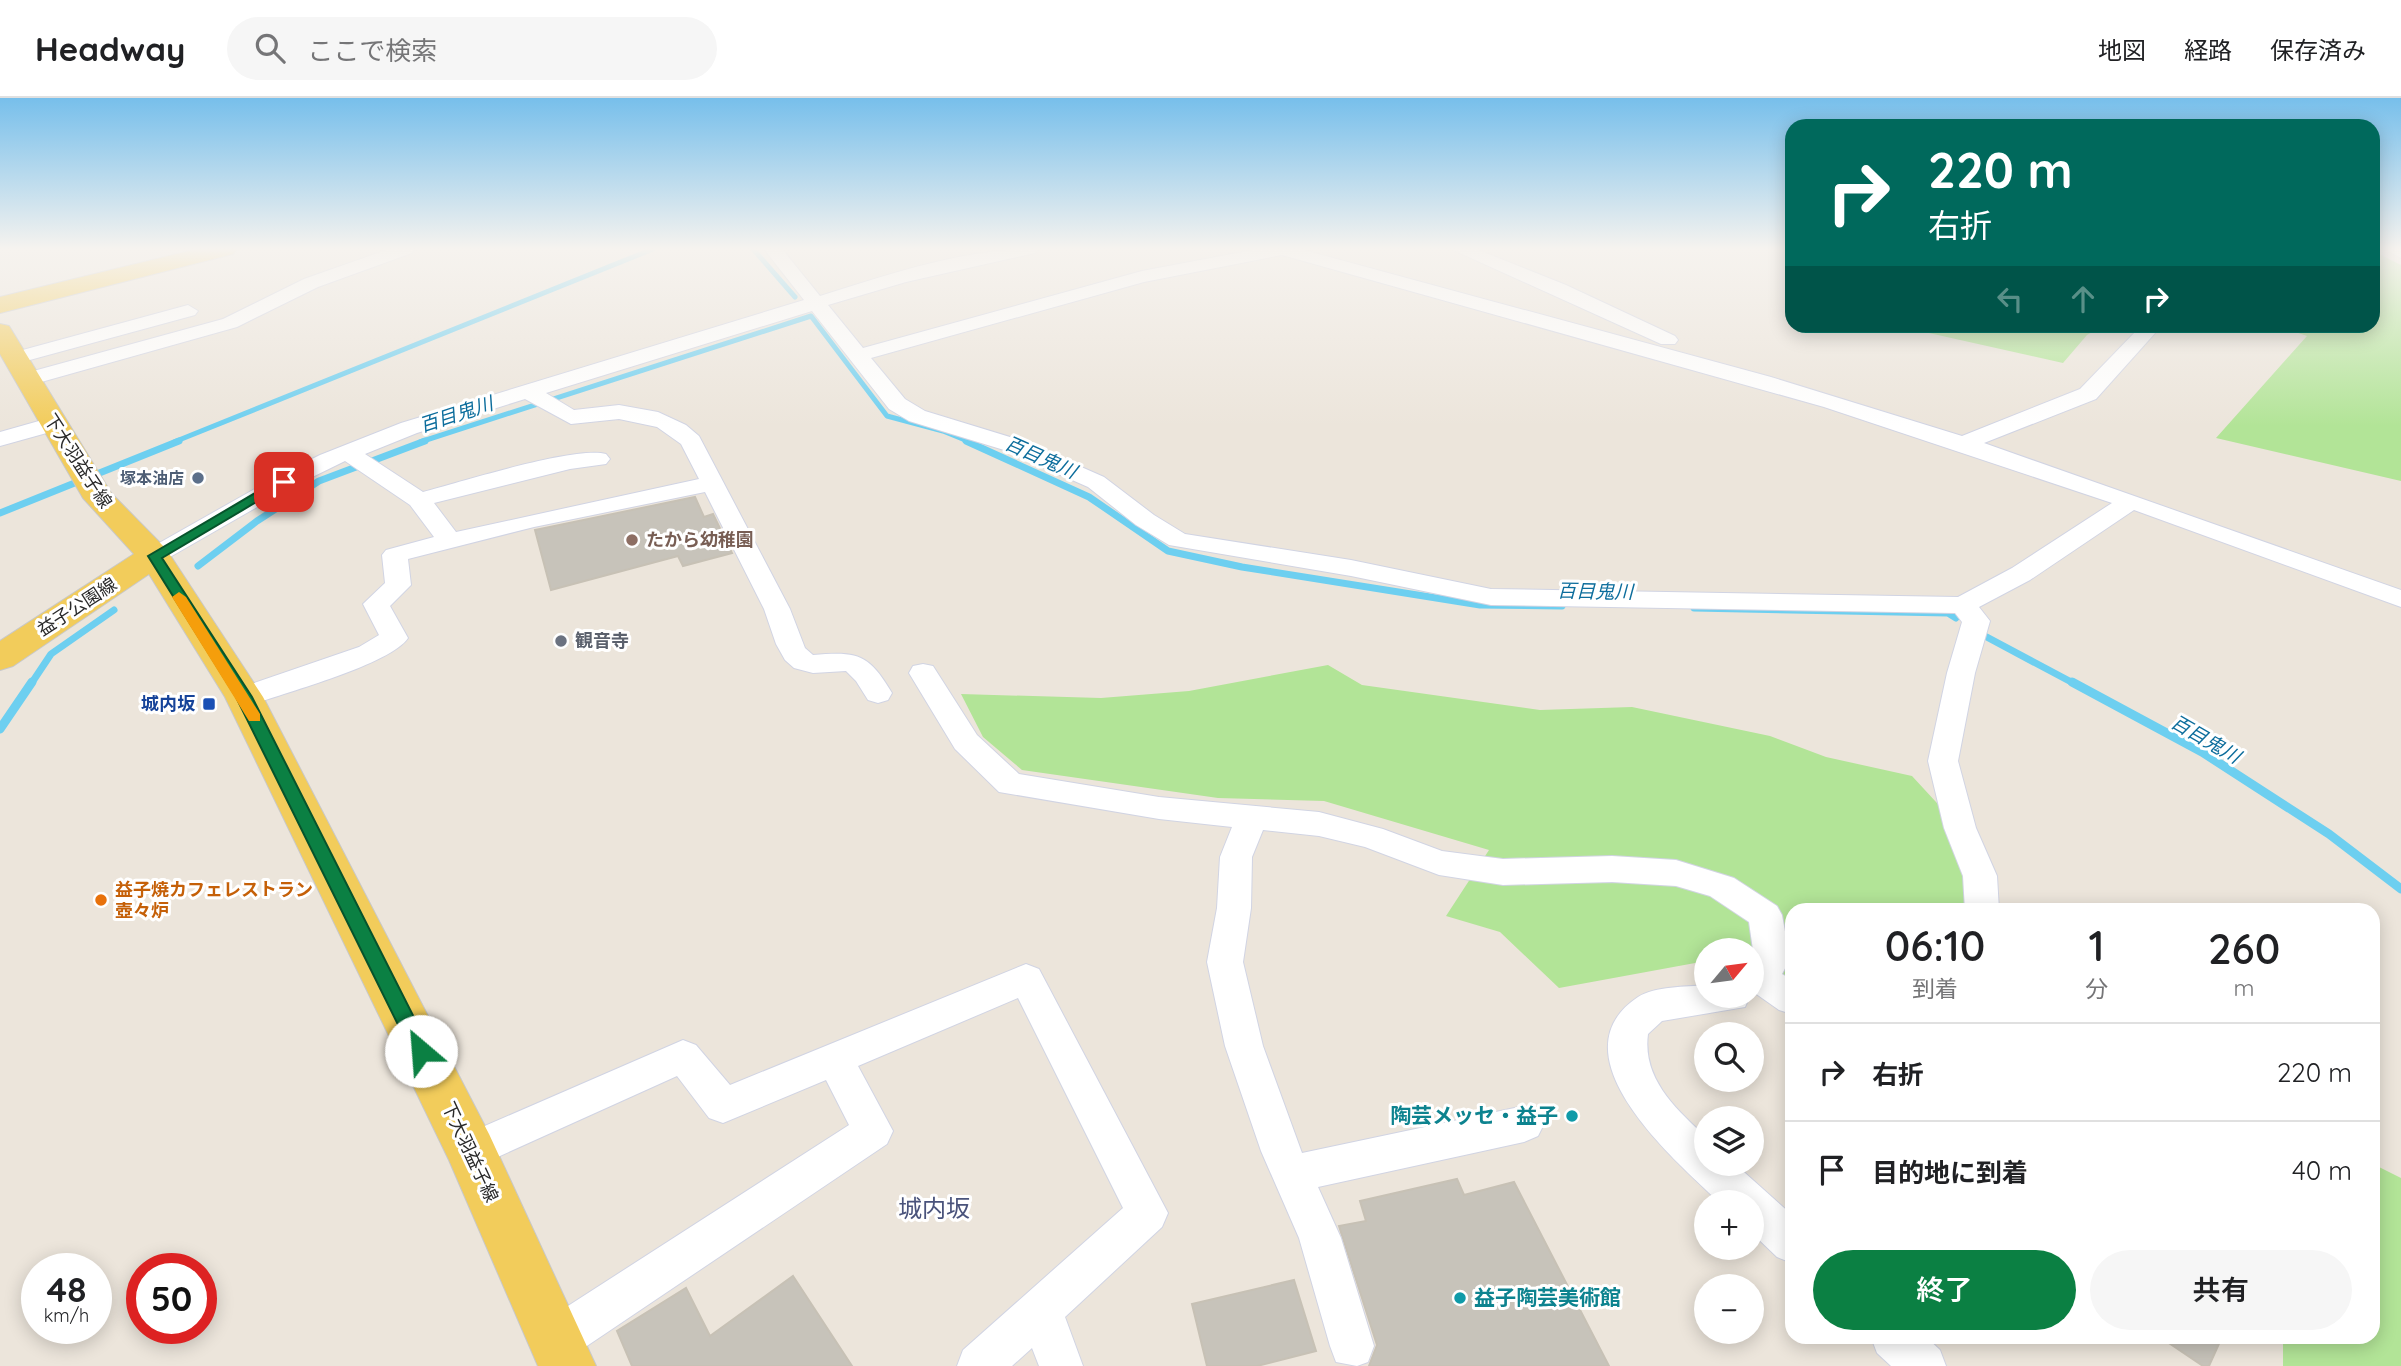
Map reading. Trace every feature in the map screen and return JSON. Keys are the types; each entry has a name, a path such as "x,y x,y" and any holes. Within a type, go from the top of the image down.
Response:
{"main road":[{"name":"下大羽益子線","path":"11,356 99,498 155,556 244,697 471,1151 561,1353"},
{"name":"益子公園線","path":"0,659 155,556"}],"street":[{"path":"11,356 230,323 260,308"},
{"path":"155,556 284,482 347,452 409,428 525,390 797,308"},
{"path":"823,308 897,404 917,415 1012,445 1096,482 1145,520 1178,540 1351,568 1491,597 1963,605 2021,574 2131,501"},
{"path":"859,355 1029,308"},
{"path":"1497,308 1692,362 1964,443 2401,599"},
{"path":"1600,308 1672,342 1692,362"},
{"path":"11,356 188,311"},
{"path":"1964,443 2088,394 2145,333"},
{"path":"525,390 571,417 598,412 660,418 677,426 691,441 713,483 779,613 796,655 811,665 852,662 868,672 878,693"},
{"path":"0,439 53,424"},
{"path":"347,452 419,500 450,541"},
{"path":"419,500 570,462 598,459"},
{"path":"244,697 369,653 394,638 376,604 398,585 395,555 533,520 713,483"},
{"path":"1963,605 1976,621 1961,673 1943,761 1960,828 1980,876 1982,903"},
{"path":"923,673 966,742 1010,784 1159,808 1319,824 1372,837 1438,863 1490,870 1566,872 1612,869 1676,873 1721,887 1765,915 1772,959 1764,969"},
{"path":"1252,817 1236,857 1234,908 1225,962 1244,1046 1292,1174 1320,1238 1352,1346"},
{"path":"471,1151 684,1056 723,1106 1027,979 1147,1213 979,1366"},
{"path":"1764,992 1785,997"},
{"path":"1694,999 1652,1007 1630,1028 1627,1058 1643,1095 1673,1132 1694,1152"},
{"path":"561,1353 873,1131 835,1060"},
{"path":"1292,1174 1524,1124"},
{"path":"1719,1176 1735,1190"},
{"path":"1764,1217 1785,1236"},
{"path":"1040,1310 1061,1366"},
{"path":"1900,1344 1924,1366"}],"green space":[{"path":"2380,308 2401,308 2401,481 2216,438 2307,336 2298,333 2380,333"},
{"path":"1929,333 2091,333 2063,363"},
{"path":"1328,665 1362,685 1540,710 1632,707 1770,736 1826,757 1912,776 1972,841 1964,903 1785,903 1785,978 1764,972 1764,938 1694,938 1694,963 1559,988 1500,932 1446,916 1489,850 1324,801 1218,798 1022,770 983,737 961,694 1101,698 1189,691"},
{"path":"2380,1168 2401,1178 2401,1366 2283,1366 2283,1344 2380,1344"}],"building":[{"name":"たから幼稚園","path":"695,497 704,517 713,514 732,553 683,566 678,556 551,590 535,530"},
{"name":"益子陶芸美術館","path":"1457,1179 1464,1195 1514,1182 1609,1366 1369,1366 1377,1345 1339,1226 1366,1221 1360,1201"},
{"path":"793,1276 852,1366 632,1366 617,1331 686,1288 710,1336"},
{"path":"1294,1280 1316,1351 1257,1366 1207,1366 1192,1304"},
{"path":"2170,1344 2219,1344 2209,1366 2203,1366"}],"waterway":[{"path":"174,442 506,308"},
{"name":"百目鬼川","path":"420,442 811,316 887,416 943,431 970,442"},
{"path":"0,513 179,441"},
{"name":"百目鬼川","path":"198,566 257,521 319,481 425,441"},
{"name":"百目鬼川","path":"966,441 1089,497 1168,551 1242,567 1480,605 1562,606"},
{"name":"百目鬼川","path":"1694,608 1948,613 1956,618"},
{"name":"百目鬼川","path":"31,684 51,654 114,610"},
{"name":"百目鬼川","path":"1983,635 2075,684"},
{"name":"百目鬼川","path":"0,729 32,682"},
{"name":"百目鬼川","path":"2072,682 2202,752 2329,834 2401,889"}],"slow traffic":[{"path":"179,597 244,697 254,717"}],"place":[{"name":"塚本油店","path":"198,478"},
{"name":"たから幼稚園","path":"632,540"},
{"name":"観音寺","path":"561,641"},
{"name":"城内坂","path":"209,704"},
{"name":"益子焼カフェレストラン 壺々炉","path":"101,900"},
{"name":"陶芸メッセ・益子","path":"1572,1116"},
{"name":"益子陶芸美術館","path":"1460,1298"}],"district":[{"name":"城内坂","path":"934,1209"}],"route":[{"path":"284,482 155,556 187,611 244,697 421,1051"}]}
